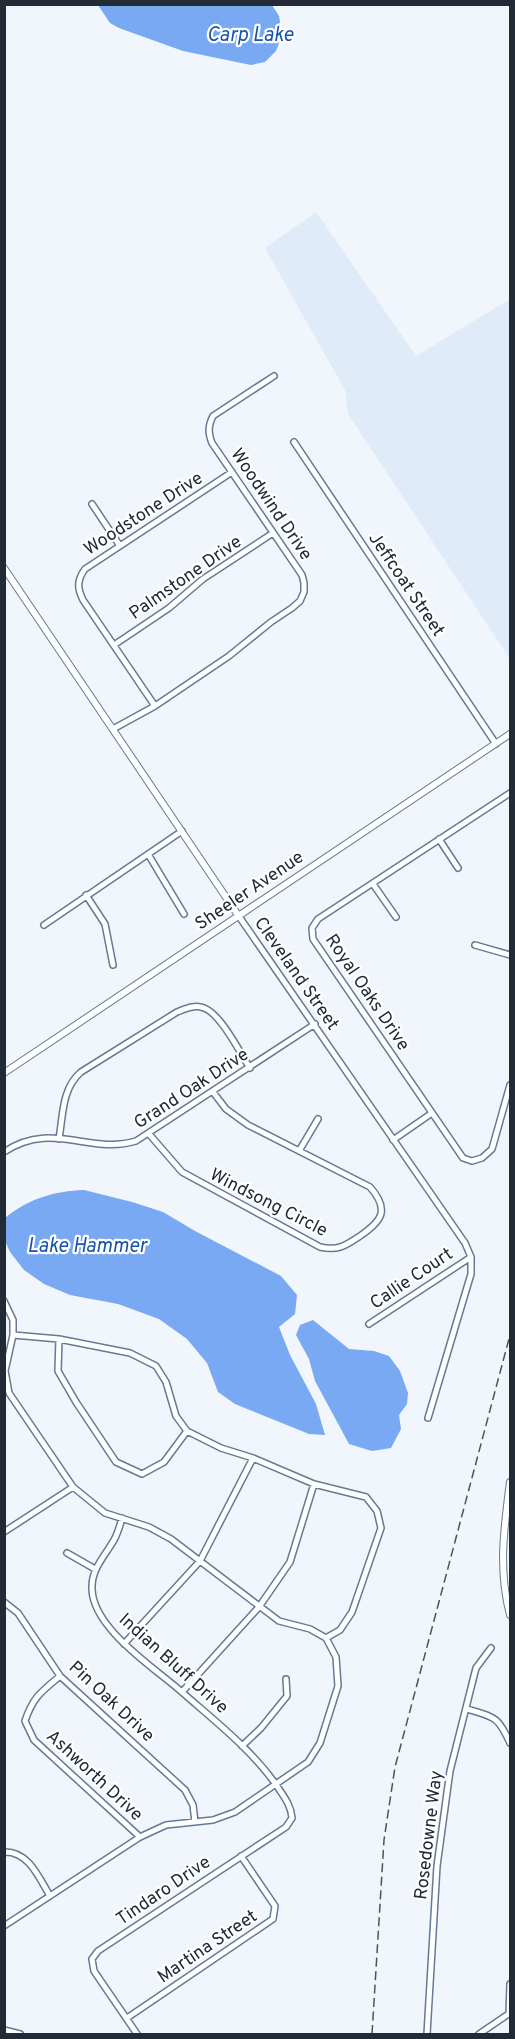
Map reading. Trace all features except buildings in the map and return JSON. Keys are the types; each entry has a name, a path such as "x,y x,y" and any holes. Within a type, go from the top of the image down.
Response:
{"street":[{"name":"Woodwind Drive","path":"113,729 155,706 229,656 300,601 304,592 302,575 212,443 209,434 209,424 213,416 274,376"},
{"name":"Jeffcoat Street","path":"294,442 496,744"},
{"name":"Woodstone Drive","path":"155,706 83,600 77,585 85,569 232,472"},
{"path":"93,504 120,546"},
{"name":"Palmstone Drive","path":"114,645 169,608 203,579 273,533"},
{"name":"Cleveland Street","path":"4,568 238,915 465,1243 471,1257"},
{"name":"Sheeler Avenue","path":"4,1073 510,734"},
{"name":"Royal Oaks Drive","path":"510,793 318,919 312,928 313,939 463,1158 472,1161 482,1158 492,1149 510,1085"},
{"path":"44,925 182,831"},
{"path":"439,839 458,868"},
{"path":"148,854 184,914"},
{"path":"373,884 396,917"},
{"path":"86,895 105,924 113,965"},
{"path":"475,945 510,955"},
{"path":"59,1139 67,1092 72,1079 81,1071 177,1012 191,1007 203,1007 215,1014 250,1068"},
{"name":"Grand Oak Drive","path":"4,1152 27,1139 40,1137 123,1145 136,1141 315,1024"},
{"name":"Windsong Circle","path":"149,1134 182,1172 320,1247 333,1250 342,1248 375,1226 381,1217 382,1205 370,1187 236,1118 213,1092"},
{"path":"393,1140 432,1113"},
{"path":"299,1151 318,1119"},
{"path":"428,1418 471,1274 471,1257"},
{"name":"Callie Court","path":"369,1324 471,1257"},
{"path":"4,1301 13,1320 13,1335 5,1371 9,1393 73,1487 105,1513 149,1527 171,1539 279,1621 310,1629 326,1638 336,1657 338,1686 320,1743 308,1762 235,1812 213,1820 166,1825 140,1837 4,1926"},
{"path":"13,1335 59,1339 130,1353 156,1366 166,1382 176,1416 188,1431 222,1448 254,1458 314,1484 366,1497 377,1510 381,1528 352,1612 340,1630 326,1638"},
{"path":"59,1339 58,1371 116,1462 142,1474 164,1462 188,1431"},
{"path":"124,1644 200,1561 254,1458"},
{"path":"510,1482 503,1531 502,1560 505,1594 510,1615"},
{"path":"182,1692 259,1607 290,1562 314,1484"},
{"path":"4,1532 73,1487"},
{"path":"67,1553 95,1569 116,1538 122,1518"},
{"name":"Indian Bluff Drive","path":"95,1569 92,1586 93,1599 101,1617 124,1644 242,1746 267,1772 275,1784"},
{"name":"Pin Oak Drive","path":"4,1602 18,1613 60,1676 185,1790 193,1805 195,1822"},
{"name":"Rosedowne Way","path":"427,2034 437,1866 443,1810 450,1771 476,1668 491,1648"},
{"name":"Ashworth Drive","path":"60,1676 34,1698 30,1705 25,1721 34,1740 140,1837"},
{"path":"242,1746 261,1728 287,1696 286,1679"},
{"path":"467,1709 493,1716 499,1721 510,1743"},
{"name":"Tindaro Drive","path":"137,2034 94,1971 92,1959 98,1952 286,1827 292,1818 291,1807 275,1784"},
{"path":"4,1852 12,1852 26,1859 50,1896"},
{"name":"Martina Street","path":"127,2018 273,1919 275,1906 242,1856"},
{"path":"479,2034 510,2014 510,1984"},
{"path":"4,2030 20,2034"}],"shaded area":[{"path":"316,212 416,356 510,299 510,659 348,414 345,390 265,248"}],"water":[{"name":"Carp Lake","path":"98,5 272,5 279,16 282,35 276,51 265,62 251,65 183,51 119,28 110,23"},
{"name":"Lake Hammer","path":"84,1190 163,1212 281,1276 297,1295 295,1314 279,1327 290,1355 316,1404 325,1435 309,1434 235,1404 218,1392 207,1363 187,1339 159,1319 118,1304 70,1295 44,1284 24,1270 10,1252 5,1241 5,1218 42,1197"},
{"path":"313,1320 349,1349 374,1351 389,1356 400,1371 408,1393 407,1404 399,1415 401,1429 391,1448 372,1451 349,1444 315,1381 309,1359 296,1335 300,1325"}],"railway":[{"path":"372,2034 384,1840 395,1767 510,1335"}]}
